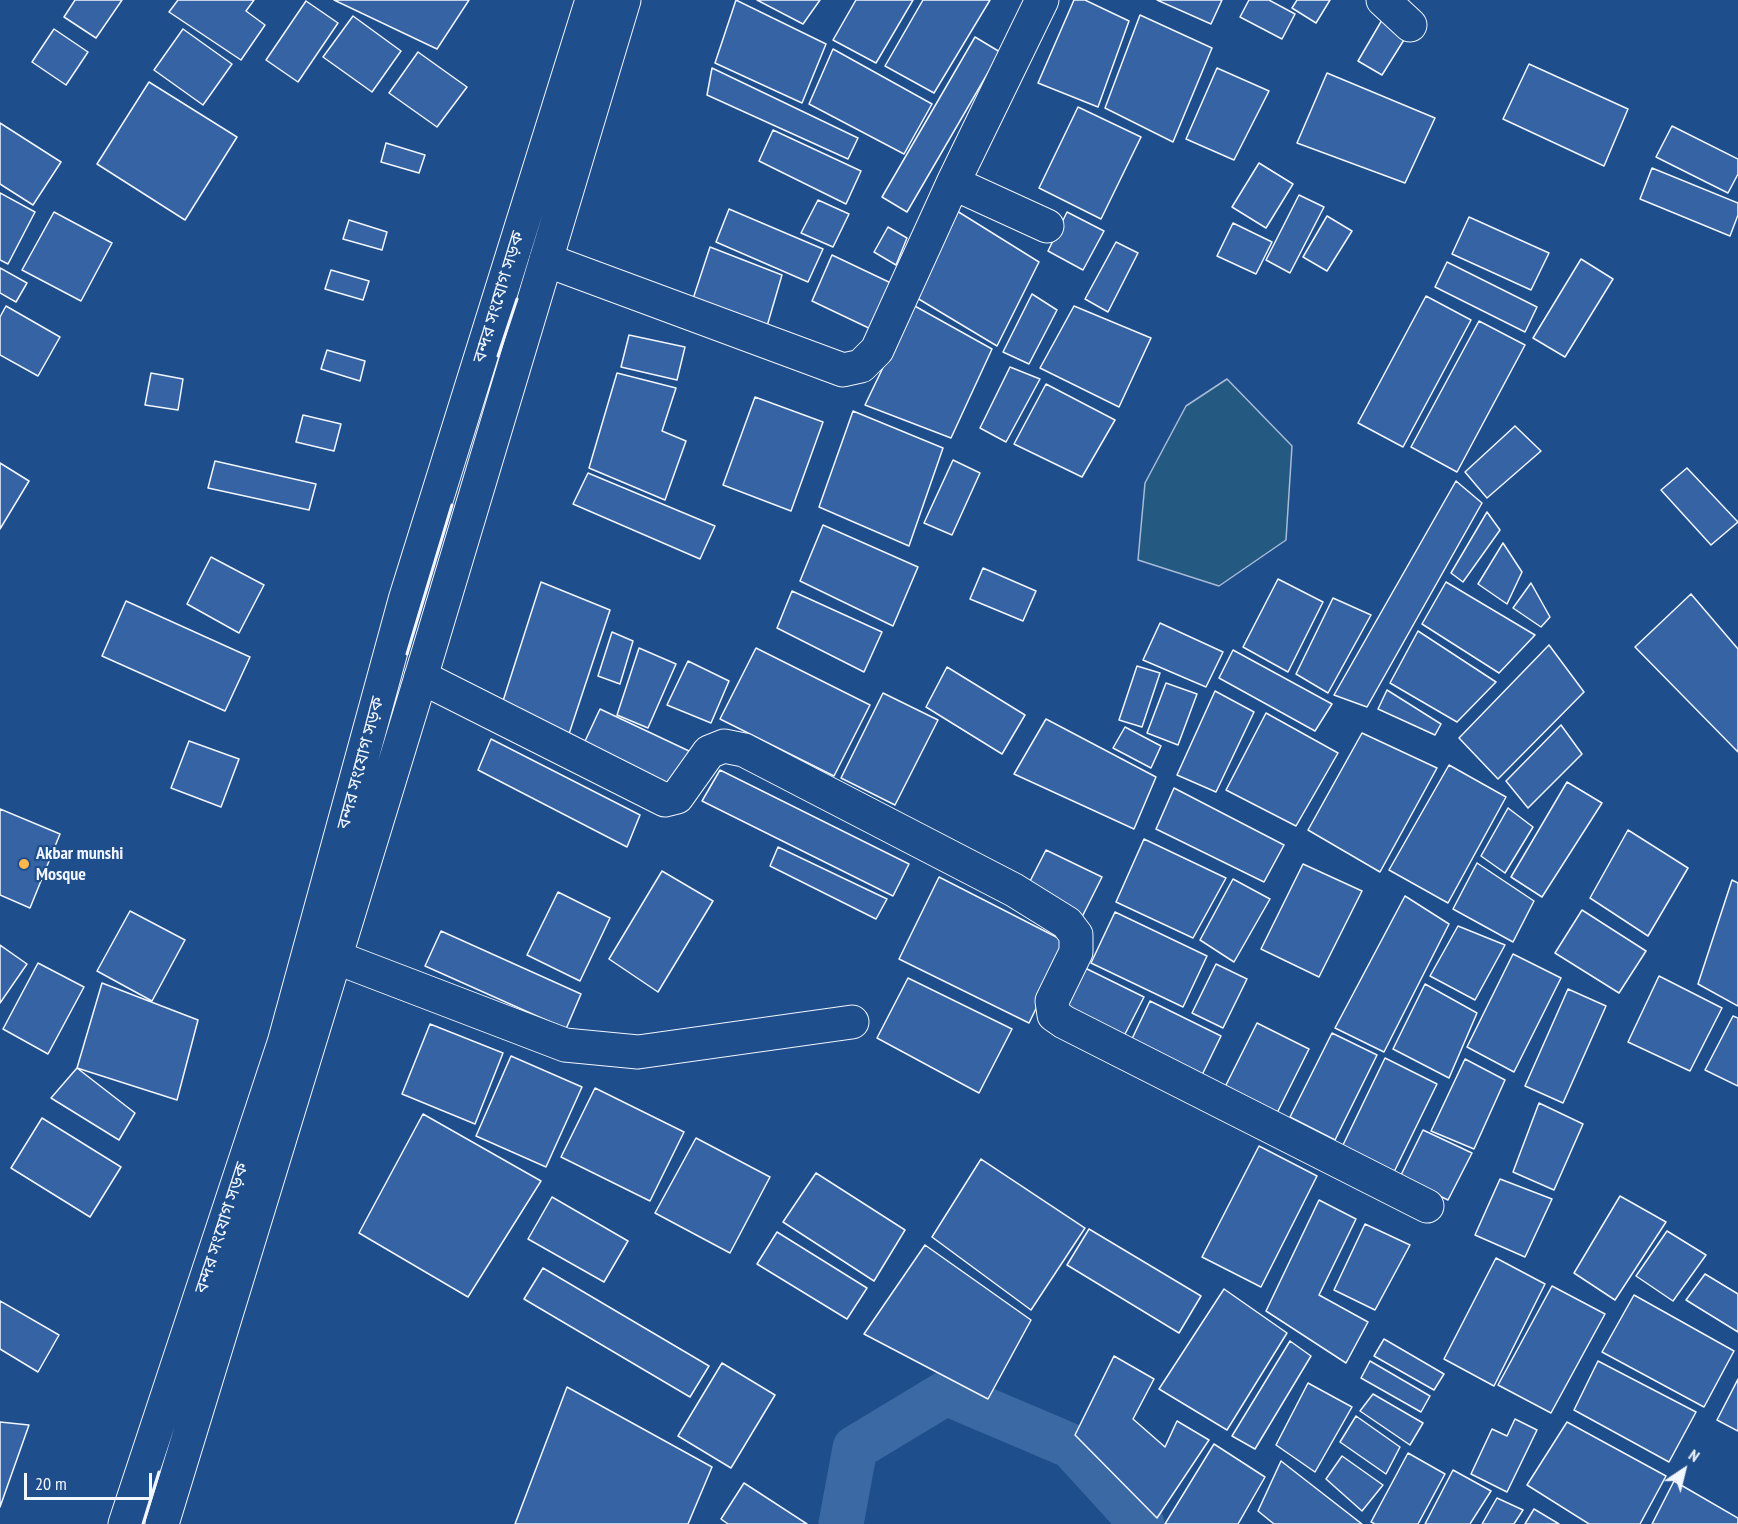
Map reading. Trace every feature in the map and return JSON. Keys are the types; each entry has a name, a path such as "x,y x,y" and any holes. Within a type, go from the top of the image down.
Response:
{"main road":[{"name":"বন্দর সংযোগ সড়ক","path":"125,1524 284,1043 405,600 592,0"},
{"name":"বন্দর সংযোগ সড়ক","path":"162,1524 421,677 624,0"},
{"path":"546,260 843,370 861,366 877,350 953,183 1042,0"},
{"path":"1383,0 1410,25"},
{"path":"953,183 1047,226"},
{"path":"421,677 665,800 677,797 709,752 724,746 744,750 1014,890 1067,923 1076,935 1076,952 1052,1001 1054,1015 1427,1206"},
{"path":"335,957 565,1045 638,1052 852,1022"}],"shaded area":[{"path":"1227,379 1292,446 1286,540 1219,586 1138,560 1145,483 1186,406"}],"building":[{"path":"75,0 122,0 96,38 64,17"},
{"path":"178,0 254,0 246,11 265,25 241,60 169,12"},
{"path":"334,0 469,0 437,49"},
{"path":"736,0 826,44 802,103 715,63"},
{"path":"757,0 820,0 803,24"},
{"path":"856,0 913,0 876,63 833,40"},
{"path":"923,0 990,0 934,93 885,66"},
{"path":"1074,0 1085,0 1129,21 1098,107 1038,83"},
{"path":"1157,0 1222,0 1211,24"},
{"path":"1249,0 1269,0 1295,14 1282,39 1240,17"},
{"path":"1297,0 1330,0 1316,23 1292,8"},
{"path":"306,1 338,23 298,82 266,60"},
{"path":"1140,15 1212,48 1173,142 1105,108"},
{"path":"353,16 401,51 372,92 323,57"},
{"path":"1382,20 1407,35 1382,75 1358,61"},
{"path":"54,29 88,52 66,85 32,62"},
{"path":"183,29 232,64 203,105 154,70"},
{"path":"975,37 1000,52 907,212 882,197"},
{"path":"833,49 932,104 904,154 809,104"},
{"path":"418,52 467,87 437,127 389,93"},
{"path":"1529,64 1628,109 1604,166 1503,119"},
{"path":"712,68 858,138 848,159 707,95"},
{"path":"1217,68 1269,91 1234,160 1186,139"},
{"path":"1327,73 1435,118 1405,183 1297,143"},
{"path":"149,82 237,137 185,220 97,164"},
{"path":"1078,107 1141,137 1101,219 1039,188"},
{"path":"0,123 61,162 33,205 0,184"},
{"path":"1672,126 1738,159 1738,174 1728,193 1656,157"},
{"path":"773,130 861,171 846,204 759,161"},
{"path":"386,143 425,155 419,173 381,162"},
{"path":"1259,163 1293,184 1266,228 1232,207"},
{"path":"1652,168 1738,203 1738,215 1730,236 1640,199"},
{"path":"0,193 35,212 8,264 0,260"},
{"path":"1299,195 1324,207 1290,273 1266,260"},
{"path":"818,200 849,214 833,247 801,233"},
{"path":"729,209 823,249 808,282 716,242"},
{"path":"957,211 1039,262 997,346 912,295"},
{"path":"54,212 112,243 81,301 22,270"},
{"path":"1067,212 1104,231 1083,270 1048,251"},
{"path":"1327,216 1352,231 1327,271 1303,257"},
{"path":"1469,217 1549,253 1531,290 1452,254"},
{"path":"349,220 387,232 382,250 343,239"},
{"path":"1233,223 1272,242 1256,274 1217,256"},
{"path":"888,227 907,238 896,265 874,252"},
{"path":"1116,242 1138,253 1108,312 1085,299"},
{"path":"710,247 782,275 765,333 691,305"},
{"path":"832,255 893,284 875,331 812,301"},
{"path":"1581,259 1613,279 1565,357 1533,338"},
{"path":"1447,262 1537,307 1525,332 1435,287"},
{"path":"0,268 27,283 16,302 0,293"},
{"path":"331,270 369,281 363,300 325,289"},
{"path":"1032,294 1057,310 1029,364 1003,352"},
{"path":"1426,296 1471,320 1403,447 1358,423"},
{"path":"913,305 992,349 951,438 865,405"},
{"path":"6,306 60,337 38,376 0,355 0,317"},
{"path":"1074,306 1151,338 1119,407 1040,368"},
{"path":"1479,321 1525,345 1457,472 1411,447"},
{"path":"629,335 685,347 677,380 621,367"},
{"path":"327,350 365,361 360,381 321,369"},
{"path":"1010,367 1040,379 1006,442 980,428"},
{"path":"151,373 183,379 178,410 145,405"},
{"path":"617,373 676,388 662,431 686,441 665,500 589,468"},
{"path":"1046,384 1115,420 1082,477 1014,444"},
{"path":"755,397 823,422 791,511 723,485"},
{"path":"853,411 943,448 909,546 819,507"},
{"path":"303,415 341,424 334,451 296,442"},
{"path":"1515,426 1541,451 1487,498 1465,472"},
{"path":"953,460 980,473 952,535 924,523"},
{"path":"215,461 316,484 309,510 208,488"},
{"path":"0,463 29,481 0,529"},
{"path":"1687,468 1738,522 1711,545 1661,490"},
{"path":"588,473 715,526 700,559 573,504"},
{"path":"1456,481 1482,503 1367,707 1334,695"},
{"path":"1487,512 1500,530 1463,582 1451,573"},
{"path":"823,525 918,567 893,626 800,581"},
{"path":"1503,543 1522,572 1507,604 1478,584"},
{"path":"211,557 264,585 239,633 187,604"},
{"path":"983,568 1036,591 1023,621 970,599"},
{"path":"1278,579 1323,602 1288,672 1243,647"},
{"path":"541,582 610,610 569,734 503,701"},
{"path":"1446,582 1535,635 1499,673 1422,624"},
{"path":"1531,583 1550,617 1541,627 1513,608"},
{"path":"792,591 882,632 864,672 777,628"},
{"path":"1691,594 1738,649 1738,752 1635,647"},
{"path":"1333,598 1371,615 1328,693 1296,674"},
{"path":"126,601 250,657 225,711 102,656"},
{"path":"1160,623 1223,652 1206,687 1143,660"},
{"path":"1418,631 1496,682 1457,722 1390,683"},
{"path":"612,632 633,641 620,684 598,676"},
{"path":"1549,645 1584,692 1498,779 1459,738"},
{"path":"639,648 676,664 648,728 617,715"},
{"path":"756,648 870,705 834,776 720,719"},
{"path":"1233,650 1332,704 1315,731 1219,678"},
{"path":"688,661 729,681 711,723 667,705"},
{"path":"1137,666 1160,673 1142,727 1119,720"},
{"path":"947,667 1025,715 1002,754 926,707"},
{"path":"1166,683 1197,694 1178,745 1147,733"},
{"path":"1387,690 1441,724 1435,735 1378,709"},
{"path":"1215,691 1254,712 1216,792 1177,775"},
{"path":"883,693 938,720 895,805 841,778"},
{"path":"600,709 689,751 669,795 579,754"},
{"path":"1266,713 1338,753 1296,826 1226,790"},
{"path":"1046,719 1156,777 1134,829 1014,774"},
{"path":"1561,725 1582,754 1528,808 1506,781"},
{"path":"1125,727 1161,746 1151,768 1113,748"},
{"path":"1362,733 1437,768 1380,872 1308,830"},
{"path":"491,739 640,815 627,847 478,770"},
{"path":"189,741 239,759 221,807 171,788"},
{"path":"1449,765 1506,797 1448,903 1389,870"},
{"path":"720,770 909,864 893,896 702,801"},
{"path":"1567,782 1602,803 1542,897 1511,877"},
{"path":"1174,788 1284,845 1264,882 1156,829"},
{"path":"1508,808 1533,827 1505,873 1481,856"},
{"name":"Akbar munshi Mosque","path":"0,809 60,834 30,908 0,895"},
{"path":"1628,830 1688,868 1648,936 1590,898"},
{"path":"1144,839 1226,878 1193,938 1116,902"},
{"path":"778,847 887,899 876,919 770,866"},
{"path":"1046,850 1102,877 1082,917 1026,889"},
{"path":"1477,863 1534,901 1513,942 1453,909"},
{"path":"1303,864 1362,891 1319,977 1261,949"},
{"path":"662,871 713,901 658,992 609,959"},
{"path":"939,877 1068,943 1029,1023 899,959"},
{"path":"1233,879 1270,899 1234,962 1200,940"},
{"path":"1732,880 1738,883 1738,1006 1698,984"},
{"path":"558,892 610,918 580,981 527,955"},
{"path":"1405,896 1449,924 1384,1052 1335,1028"},
{"path":"1582,910 1646,951 1619,993 1555,953"},
{"path":"130,911 185,940 152,1001 97,971"},
{"path":"1115,912 1207,956 1183,1007 1091,963"},
{"path":"1458,926 1505,945 1475,1000 1430,976"},
{"path":"441,931 581,994 566,1029 425,966"},
{"path":"0,945 27,964 0,1003"},
{"path":"1513,954 1561,978 1514,1072 1467,1047"},
{"path":"38,963 84,987 48,1054 3,1029"},
{"path":"1216,964 1247,979 1223,1028 1192,1013"},
{"path":"1079,965 1144,997 1123,1038 1059,1005"},
{"path":"1659,976 1722,1008 1690,1071 1628,1042"},
{"path":"908,978 1012,1029 979,1093 877,1038"},
{"path":"102,983 198,1020 177,1100 77,1068"},
{"path":"1425,984 1477,1013 1449,1078 1393,1049"},
{"path":"1568,989 1606,1006 1563,1103 1525,1086"},
{"path":"1150,1001 1221,1036 1201,1077 1130,1043"},
{"path":"1733,1016 1738,1018 1738,1086 1705,1070"},
{"path":"1257,1023 1309,1049 1274,1119 1222,1093"},
{"path":"430,1024 503,1053 475,1124 402,1094"},
{"path":"1332,1033 1377,1055 1335,1140 1290,1117"},
{"path":"511,1056 582,1087 546,1167 476,1136"},
{"path":"1385,1058 1437,1084 1394,1172 1342,1147"},
{"path":"1465,1059 1505,1080 1474,1149 1431,1131"},
{"path":"77,1068 135,1113 119,1140 51,1098"},
{"path":"595,1088 684,1132 650,1201 561,1157"},
{"path":"1539,1103 1583,1124 1554,1190 1513,1172"},
{"path":"423,1114 541,1181 468,1297 359,1233"},
{"path":"42,1118 121,1167 90,1217 11,1168"},
{"path":"1423,1130 1472,1153 1448,1200 1400,1177"},
{"path":"696,1138 770,1177 730,1253 655,1213"},
{"path":"1259,1146 1317,1176 1261,1287 1202,1257"},
{"path":"981,1159 1085,1228 1031,1310 932,1237"},
{"path":"816,1173 905,1230 874,1281 783,1222"},
{"path":"1500,1179 1552,1199 1525,1257 1475,1235"},
{"path":"1620,1196 1666,1222 1615,1300 1574,1273"},
{"path":"552,1197 628,1241 604,1282 528,1239"},
{"path":"1319,1200 1356,1219 1319,1295 1368,1322 1346,1363 1266,1311"},
{"path":"1365,1224 1410,1245 1375,1310 1334,1290"},
{"path":"1089,1229 1201,1296 1179,1333 1067,1265"},
{"path":"1667,1231 1706,1255 1673,1301 1636,1276"},
{"path":"777,1232 867,1288 847,1319 757,1264"},
{"path":"925,1245 1031,1320 988,1399 864,1334"},
{"path":"1496,1258 1545,1284 1494,1386 1444,1359"},
{"path":"543,1268 709,1366 690,1397 524,1299"},
{"path":"1705,1274 1738,1294 1738,1332 1686,1300"},
{"path":"1552,1286 1605,1314 1551,1413 1498,1385"},
{"path":"1224,1289 1287,1333 1227,1430 1159,1389"},
{"path":"1634,1295 1734,1351 1704,1407 1602,1352"},
{"path":"0,1301 59,1335 38,1372 0,1349"},
{"path":"1384,1339 1444,1374 1434,1390 1374,1356"},
{"path":"1290,1341 1311,1356 1255,1449 1232,1436"},
{"path":"1114,1356 1154,1379 1133,1419 1165,1447 1177,1421 1209,1440 1157,1518 1075,1435"},
{"path":"1370,1361 1430,1396 1421,1412 1361,1378"},
{"path":"1598,1361 1696,1412 1669,1462 1574,1410"},
{"path":"722,1363 775,1395 731,1468 678,1436"},
{"path":"1738,1379 1738,1431 1717,1420"},
{"path":"1308,1383 1352,1407 1315,1472 1276,1445"},
{"path":"567,1387 712,1467 688,1524 515,1524"},
{"path":"1373,1394 1423,1423 1410,1445 1360,1411"},
{"path":"1356,1416 1400,1447 1386,1474 1340,1442"},
{"path":"1515,1419 1537,1430 1507,1492 1471,1474 1492,1429 1507,1436"},
{"path":"0,1422 29,1425 0,1507"},
{"path":"1567,1422 1666,1476 1640,1524 1589,1524 1527,1485"},
{"path":"1214,1444 1265,1477 1238,1524 1165,1524"},
{"path":"1408,1453 1445,1474 1418,1524 1375,1524 1371,1522"},
{"path":"1342,1456 1383,1485 1362,1511 1326,1479"},
{"path":"1281,1461 1362,1524 1274,1524 1258,1511"},
{"path":"1453,1470 1491,1491 1470,1524 1425,1524"},
{"path":"1674,1481 1738,1518 1738,1524 1652,1524"},
{"path":"744,1483 807,1524 728,1524 721,1519"},
{"path":"1497,1498 1523,1510 1514,1524 1482,1524"},
{"path":"1534,1509 1559,1524 1525,1524"}],"waterway":[{"path":"841,1524 855,1448 946,1393 1071,1446 1142,1524"}],"wall":[{"path":"498,356 517,299"},
{"path":"407,654 452,505"},
{"path":"143,1524 159,1472"}],"place":[{"name":"Akbar munshi Mosque","path":"24,864"}]}
